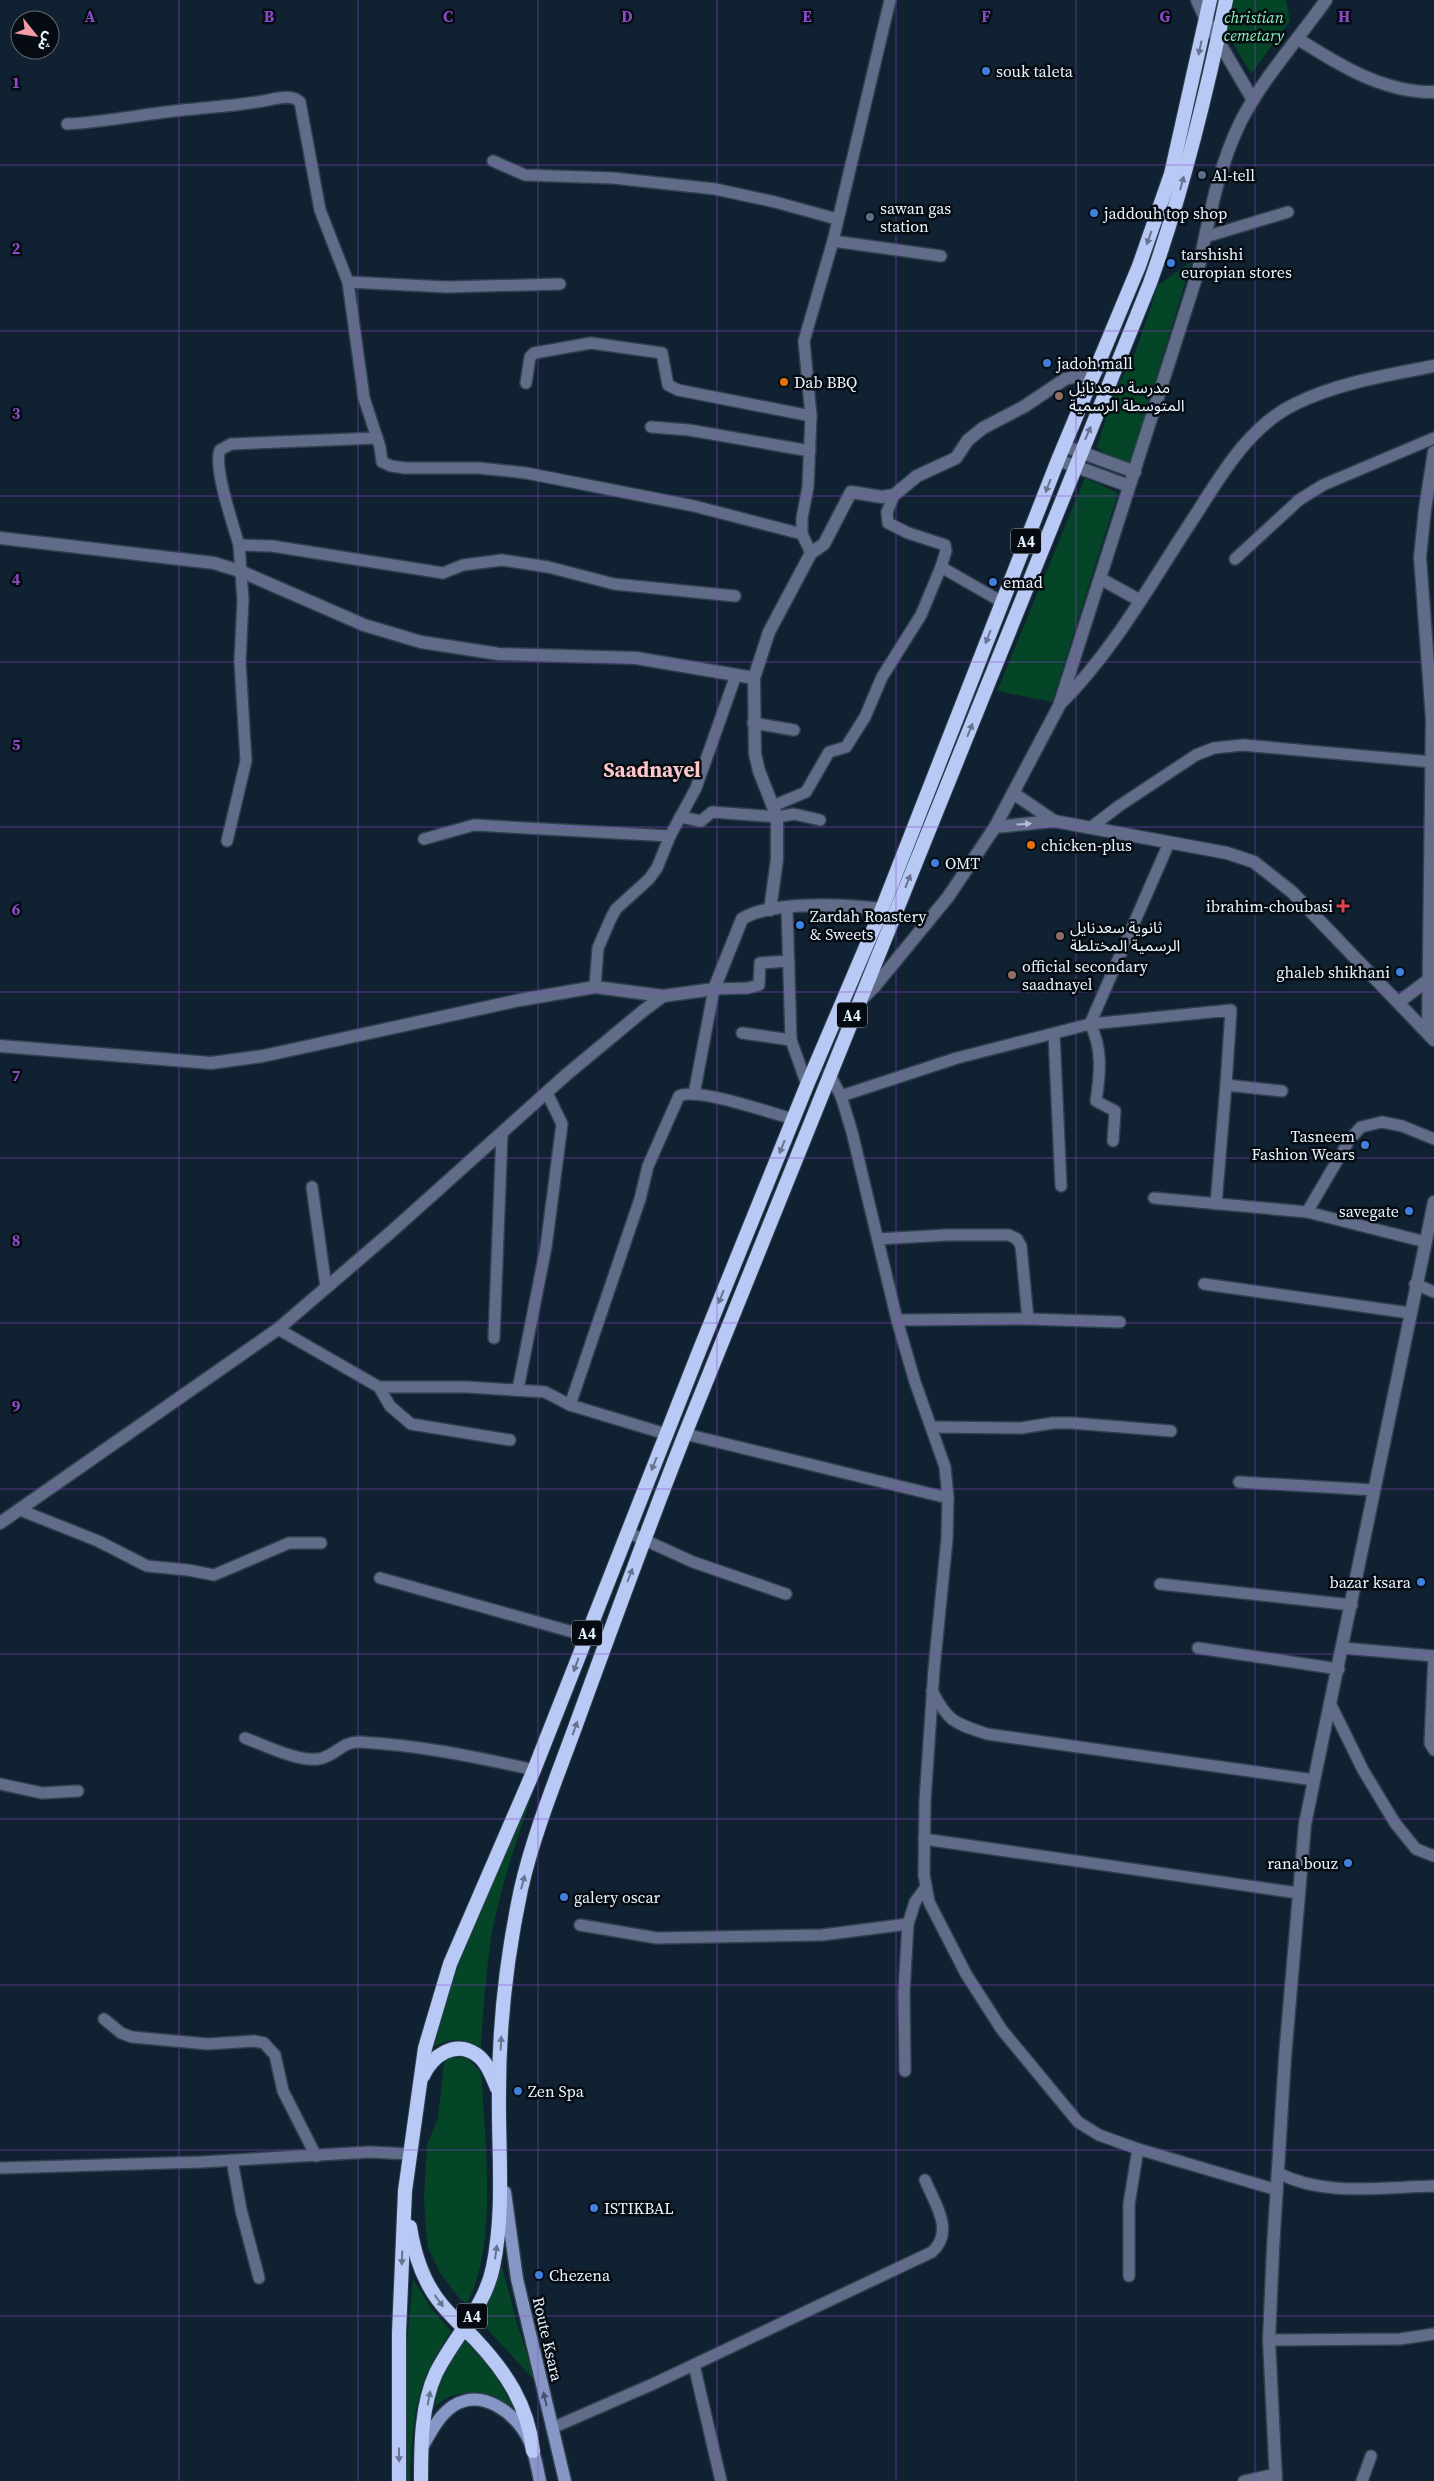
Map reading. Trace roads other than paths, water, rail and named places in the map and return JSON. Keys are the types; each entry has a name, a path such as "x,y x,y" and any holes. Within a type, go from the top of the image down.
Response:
{"highway":[{"name":"A4","path":"399,2481 399,2334 405,2191 419,2085 430,2029 450,1964 534,1770 666,1434 793,1120 882,909 1058,460 1139,266 1171,174 1210,0"},
{"name":"A4","path":"421,2481 421,2449 431,2385 445,2357 482,2297 493,2269 497,2241 501,2144 499,2093 503,2010 521,1890 536,1835 643,1539 829,1073 978,712 1074,467 1134,323 1167,235 1200,115 1226,0"},
{"path":"419,2085 432,2061 440,2054 457,2049 471,2052 481,2059 491,2074 499,2093"},
{"path":"405,2191 412,2241 421,2270 435,2296 503,2371 518,2395 531,2432 533,2451"}],"main road":[{"name":"Route Ksara","path":"501,2144 507,2212 517,2279 565,2481"},
{"path":"421,2449 432,2429 445,2412 462,2402 480,2400 498,2406 516,2421 526,2435 533,2451 540,2481"}],"street":[{"path":"811,553 802,534 810,451 811,416 804,341 833,241 890,0"},
{"path":"1197,0 1206,20 1253,100"},
{"path":"857,1004 875,986 948,897 995,827 1059,706 1197,275 1223,168 1240,122 1253,100 1326,0"},
{"path":"1298,39 1324,56 1372,80 1416,92 1434,92"},
{"path":"68,124 183,110 238,106 288,97 297,99 300,102 320,210 348,282 364,398 377,438 382,462 391,466 479,468 526,473 694,506 802,534"},
{"path":"493,161 525,175 613,178 715,189 775,202 837,219"},
{"path":"1205,237 1288,212"},
{"path":"833,241 941,256"},
{"path":"348,282 447,287 560,284"},
{"path":"526,383 530,357 534,353 598,343 662,353 668,385 678,390 811,416"},
{"path":"1059,706 1101,660 1139,600 1249,438 1274,417 1295,404 1343,387 1434,366"},
{"path":"775,811 806,792 829,752 846,747 865,718 882,677 921,615 941,567 946,551 945,545 908,533 888,523 887,512 894,495 917,476 956,458 968,440 983,428 1025,406 1065,380 1096,371"},
{"path":"651,426 689,430 810,451"},
{"path":"227,841 246,761 240,662 243,600 238,545 219,470 218,455 220,450 231,444 377,438"},
{"path":"1235,559 1299,500 1323,485 1434,438"},
{"path":"1064,446 1135,472"},
{"path":"1431,1036 1428,980 1433,720 1420,557 1434,452"},
{"path":"1058,460 1130,486"},
{"path":"770,910 777,859 775,811 759,771 753,723 754,678 769,632 811,553 824,544 851,492 882,497 894,495"},
{"path":"0,538 194,560 240,571 364,625 421,642 509,655 636,658 754,678"},
{"path":"238,545 272,546 443,573 463,565 502,560 548,568 614,584 735,596"},
{"path":"941,567 1002,602"},
{"path":"1100,579 1139,600"},
{"path":"595,987 598,948 611,918 616,909 649,879 657,868 670,836 689,803 703,770 736,675"},
{"path":"753,723 794,730"},
{"path":"1090,828 1182,763 1214,748 1243,746 1432,762"},
{"path":"1013,793 1054,821"},
{"path":"680,817 702,821 712,812 775,811 820,820"},
{"path":"995,827 1054,821 1243,857 1264,869 1309,908 1431,1036"},
{"path":"424,839 474,825 670,836"},
{"path":"1090,1024 1169,843"},
{"path":"694,1094 714,990 733,944 740,921 746,916 787,908 835,905 882,909"},
{"path":"787,908 791,1040 810,1079"},
{"path":"0,1046 193,1062 230,1061 595,987 663,996 748,988 759,985 760,963 789,961"},
{"path":"1399,1002 1428,980"},
{"path":"0,1523 278,1329 605,1042 663,996"},
{"path":"841,1096 957,1058 1090,1024 1230,1010 1216,1204"},
{"path":"1090,1024 1096,1034 1101,1069 1096,1101 1114,1111 1113,1142"},
{"path":"742,1033 791,1040"},
{"path":"1054,1034 1061,1186"},
{"path":"829,1073 841,1096 852,1132 897,1320 945,1467 948,1498 947,1539 932,1692 925,1801 924,1839 926,1887 929,1902 962,1966 1002,2030 1078,2122 1099,2134 1138,2149 1277,2190"},
{"path":"1226,1085 1282,1091"},
{"path":"518,1389 546,1247 562,1124 547,1093"},
{"path":"570,1405 640,1199 648,1166 679,1096 685,1093 694,1094 793,1120"},
{"path":"1307,1212 1350,1139 1361,1128 1382,1122 1402,1126 1434,1139"},
{"path":"494,1338 502,1133"},
{"path":"312,1187 326,1287"},
{"path":"1154,1198 1307,1212 1426,1242"},
{"path":"1244,2481 1276,2478 1269,2340 1278,2173 1298,1894 1305,1824 1352,1605 1415,1284 1434,1202"},
{"path":"878,1238 946,1235 1014,1237 1020,1246 1028,1319"},
{"path":"1204,1284 1410,1313"},
{"path":"1415,1284 1434,1292"},
{"path":"897,1320 1028,1319 1120,1322"},
{"path":"278,1329 379,1387 390,1406 411,1424 510,1440"},
{"path":"379,1387 467,1386 545,1392 570,1405 666,1434"},
{"path":"931,1427 1021,1428 1053,1423 1072,1423 1171,1431"},
{"path":"685,1434 948,1498"},
{"path":"1239,1482 1374,1490"},
{"path":"20,1510 98,1541 147,1566 214,1575 289,1543 321,1543"},
{"path":"627,1532 694,1562 786,1594"},
{"path":"380,1578 587,1636"},
{"path":"1160,1584 1352,1605"},
{"path":"1198,1648 1338,1669"},
{"path":"1343,1648 1434,1656 1430,1743 1434,1750"},
{"path":"932,1692 943,1712 949,1718 987,1734 1314,1780"},
{"path":"1331,1706 1363,1770 1396,1823 1416,1849 1434,1856"},
{"path":"245,1738 280,1751 311,1758 326,1757 344,1744 359,1742 423,1749 534,1770"},
{"path":"0,1784 42,1793 78,1791"},
{"path":"924,1839 1298,1894"},
{"path":"905,2071 904,1992 908,1924 915,1902 926,1887"},
{"path":"580,1925 656,1938 822,1935 908,1924"},
{"path":"104,2019 121,2033 132,2037 208,2044 254,2041 264,2043 275,2055 283,2091 316,2156"},
{"path":"1129,2276 1129,2204 1138,2149"},
{"path":"0,2168 232,2160 370,2152 410,2154"},
{"path":"232,2160 259,2278"},
{"path":"1278,2173 1293,2181 1328,2189 1434,2186"},
{"path":"552,2428 694,2365 932,2252 942,2242 943,2229 925,2180"},
{"path":"1269,2340 1400,2339 1434,2334"},
{"path":"694,2365 721,2481"},
{"path":"1362,2481 1371,2456"}],"place":[{"name":"souk taleta","path":"986,71"},
{"name":"Al-tell","path":"1202,175"},
{"name":"jaddouh top shop","path":"1094,213"},
{"name":"sawan gas station","path":"870,217"},
{"name":"tarshishi europian stores","path":"1171,263"},
{"name":"jadoh mall","path":"1047,363"},
{"name":"Dab BBQ","path":"784,382"},
{"name":"مدرسة سعدنايل المتوسطة الرسمية","path":"1059,396"},
{"name":"emad","path":"993,582"},
{"name":"chicken-plus","path":"1031,845"},
{"name":"OMT","path":"935,863"},
{"name":"ibrahim-choubasi","path":"1343,906"},
{"name":"Zardah Roastery & Sweets","path":"800,925"},
{"name":"ثانوية سعدنايل الرسمية المختلطة","path":"1060,936"},
{"name":"ghaleb shikhani","path":"1400,972"},
{"name":"official secondary saadnayel","path":"1012,975"},
{"name":"Tasneem Fashion Wears","path":"1365,1145"},
{"name":"savegate","path":"1409,1211"},
{"name":"bazar ksara","path":"1421,1582"},
{"name":"rana bouz","path":"1348,1863"},
{"name":"galery oscar","path":"564,1897"},
{"name":"Zen Spa","path":"518,2091"},
{"name":"ISTIKBAL","path":"594,2208"},
{"name":"Chezena","path":"539,2275"}],"district":[{"name":"Saadnayel","path":"652,769"}],"park label":[{"name":"christian cemetary","path":"1254,26"}]}
